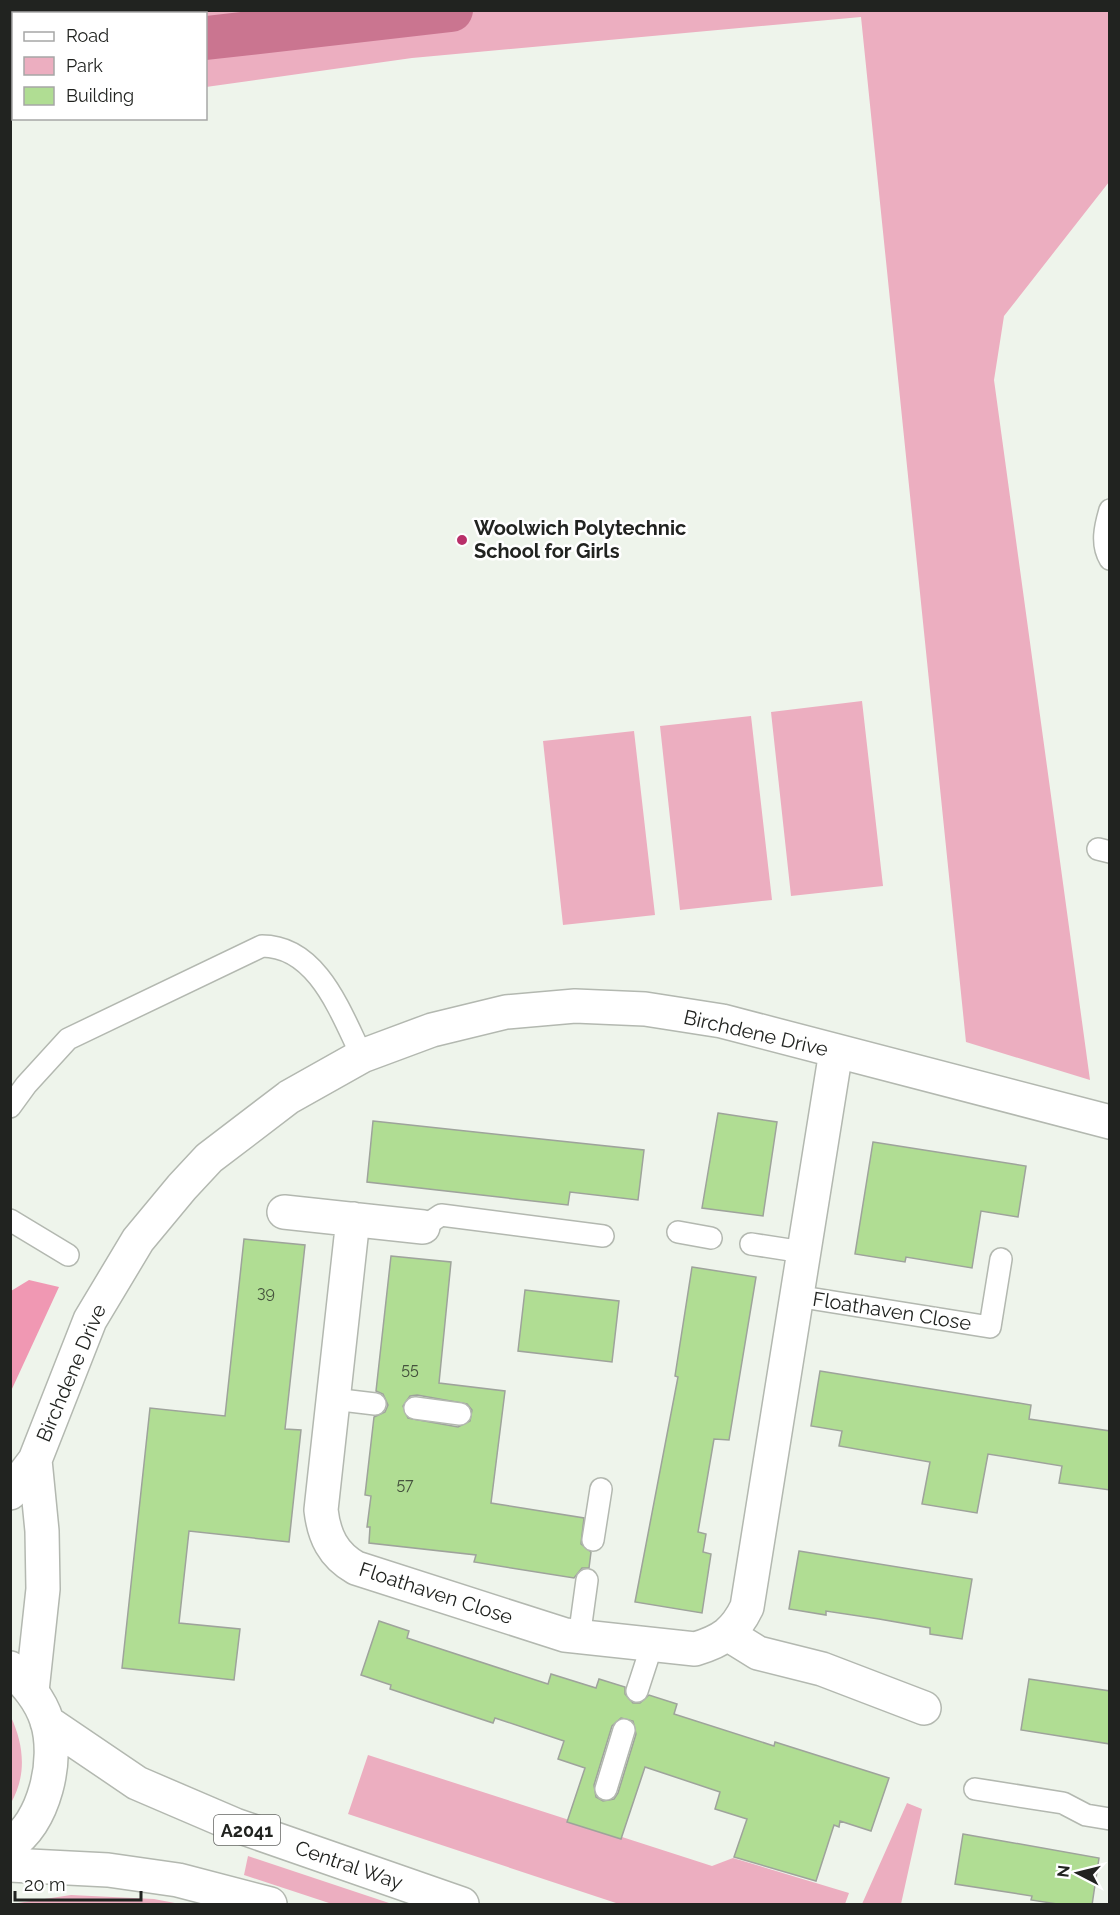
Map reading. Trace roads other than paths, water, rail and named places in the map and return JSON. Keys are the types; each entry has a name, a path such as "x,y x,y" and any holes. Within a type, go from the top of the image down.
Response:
{"street":[{"name":"Birchdene Drive","path":"10,1493 35,1460 90,1320 138,1240 182,1186 231,1140 289,1097 362,1056 432,1030 506,1012 575,1006 645,1009 722,1021 1110,1122"},
{"name":"Floathaven Close","path":"353,1219 321,1510 323,1527 332,1548 343,1560 356,1568 565,1635 695,1649 729,1635 739,1623 747,1607 836,1051"},
{"path":"284,1212 423,1227"},
{"name":"Birchdene Drive","path":"21,1679 43,1589 42,1530 35,1460"},
{"path":"729,1635 758,1653 822,1669 924,1708"},
{"path":"10,1845 17,1840 41,1806 52,1764 47,1722 21,1679"},
{"name":"Central Way","path":"47,1722 137,1783 235,1826 462,1905"},
{"path":"10,1865 108,1870 178,1880 270,1905"}],"lane":[{"path":"1110,510 1105,527 1105,551 1110,560"},
{"path":"10,1107 26,1085 68,1039 262,946 276,946 293,954 312,969 332,996 362,1056"},
{"path":"423,1227 441,1215 603,1236"},
{"path":"10,1220 68,1255"},
{"path":"678,1232 711,1238"},
{"path":"751,1244 803,1252"},
{"name":"Floathaven Close","path":"796,1296 990,1327 1001,1259"},
{"path":"333,1399 375,1404"},
{"path":"415,1408 460,1414"},
{"path":"593,1540 601,1489"},
{"path":"579,1638 586,1580"},
{"path":"637,1691 652,1645"},
{"path":"606,1789 624,1730"},
{"path":"975,1789 1063,1803 1086,1815 1110,1819"}],"waterway":[{"path":"207,38 451,10"}],"place":[{"name":"Woolwich Polytechnic School for Girls","path":"462,540"}]}
